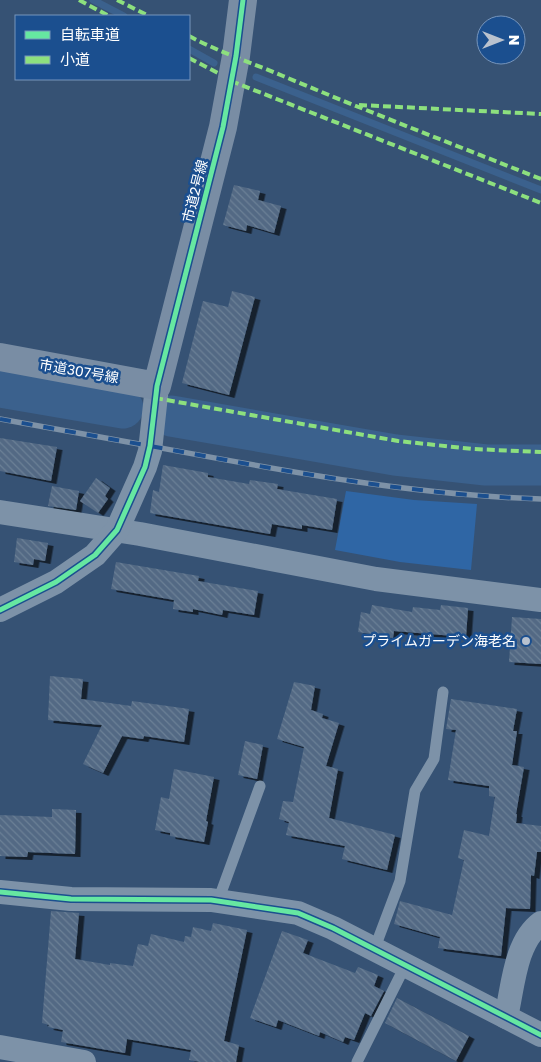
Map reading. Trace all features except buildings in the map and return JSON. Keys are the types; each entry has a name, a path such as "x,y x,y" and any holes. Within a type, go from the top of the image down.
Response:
{"street":[{"name":"市道2号線","path":"157,386 222,127 236,56 243,0"},
{"name":"市道307号線","path":"0,357 157,386"},
{"path":"0,610 56,582 95,555 116,530 150,451 157,386"},
{"path":"0,512 116,530 376,579 541,600"},
{"path":"0,892 71,899 218,901 298,913 333,928 541,1035"},
{"path":"506,1017 520,950 533,928 541,922"},
{"path":"0,1047 84,1062"}],"lane":[{"path":"374,950 400,881 414,791 434,759 442,692"},
{"path":"218,901 260,786"},
{"path":"357,1062 405,966"}],"shaded area":[{"path":"346,491 414,500 477,504 471,570 400,562 335,550"}],"waterway":[{"path":"93,0 122,15"},
{"path":"190,50 214,63"},
{"path":"256,77 541,190"},
{"path":"0,387 123,408"},
{"path":"171,416 395,455 486,465 541,465"}],"railway":[{"path":"0,419 344,480 492,497 541,499"}],"marked path":[{"path":"79,0 107,15"},
{"path":"117,0 147,15"},
{"path":"190,36 236,57 541,179"},
{"path":"190,59 218,73"},
{"path":"231,81 541,203"},
{"path":"359,105 541,114"},
{"path":"155,398 398,441 473,449 541,452"}],"cycle path":[{"path":"0,610 56,582 95,555 117,530 145,467 150,446 157,386 223,127 236,56 243,0"},
{"path":"0,892 71,899 211,900 298,913 333,928 541,1035"}],"place":[{"name":"プライムガーデン海老名","path":"526,641"}]}
